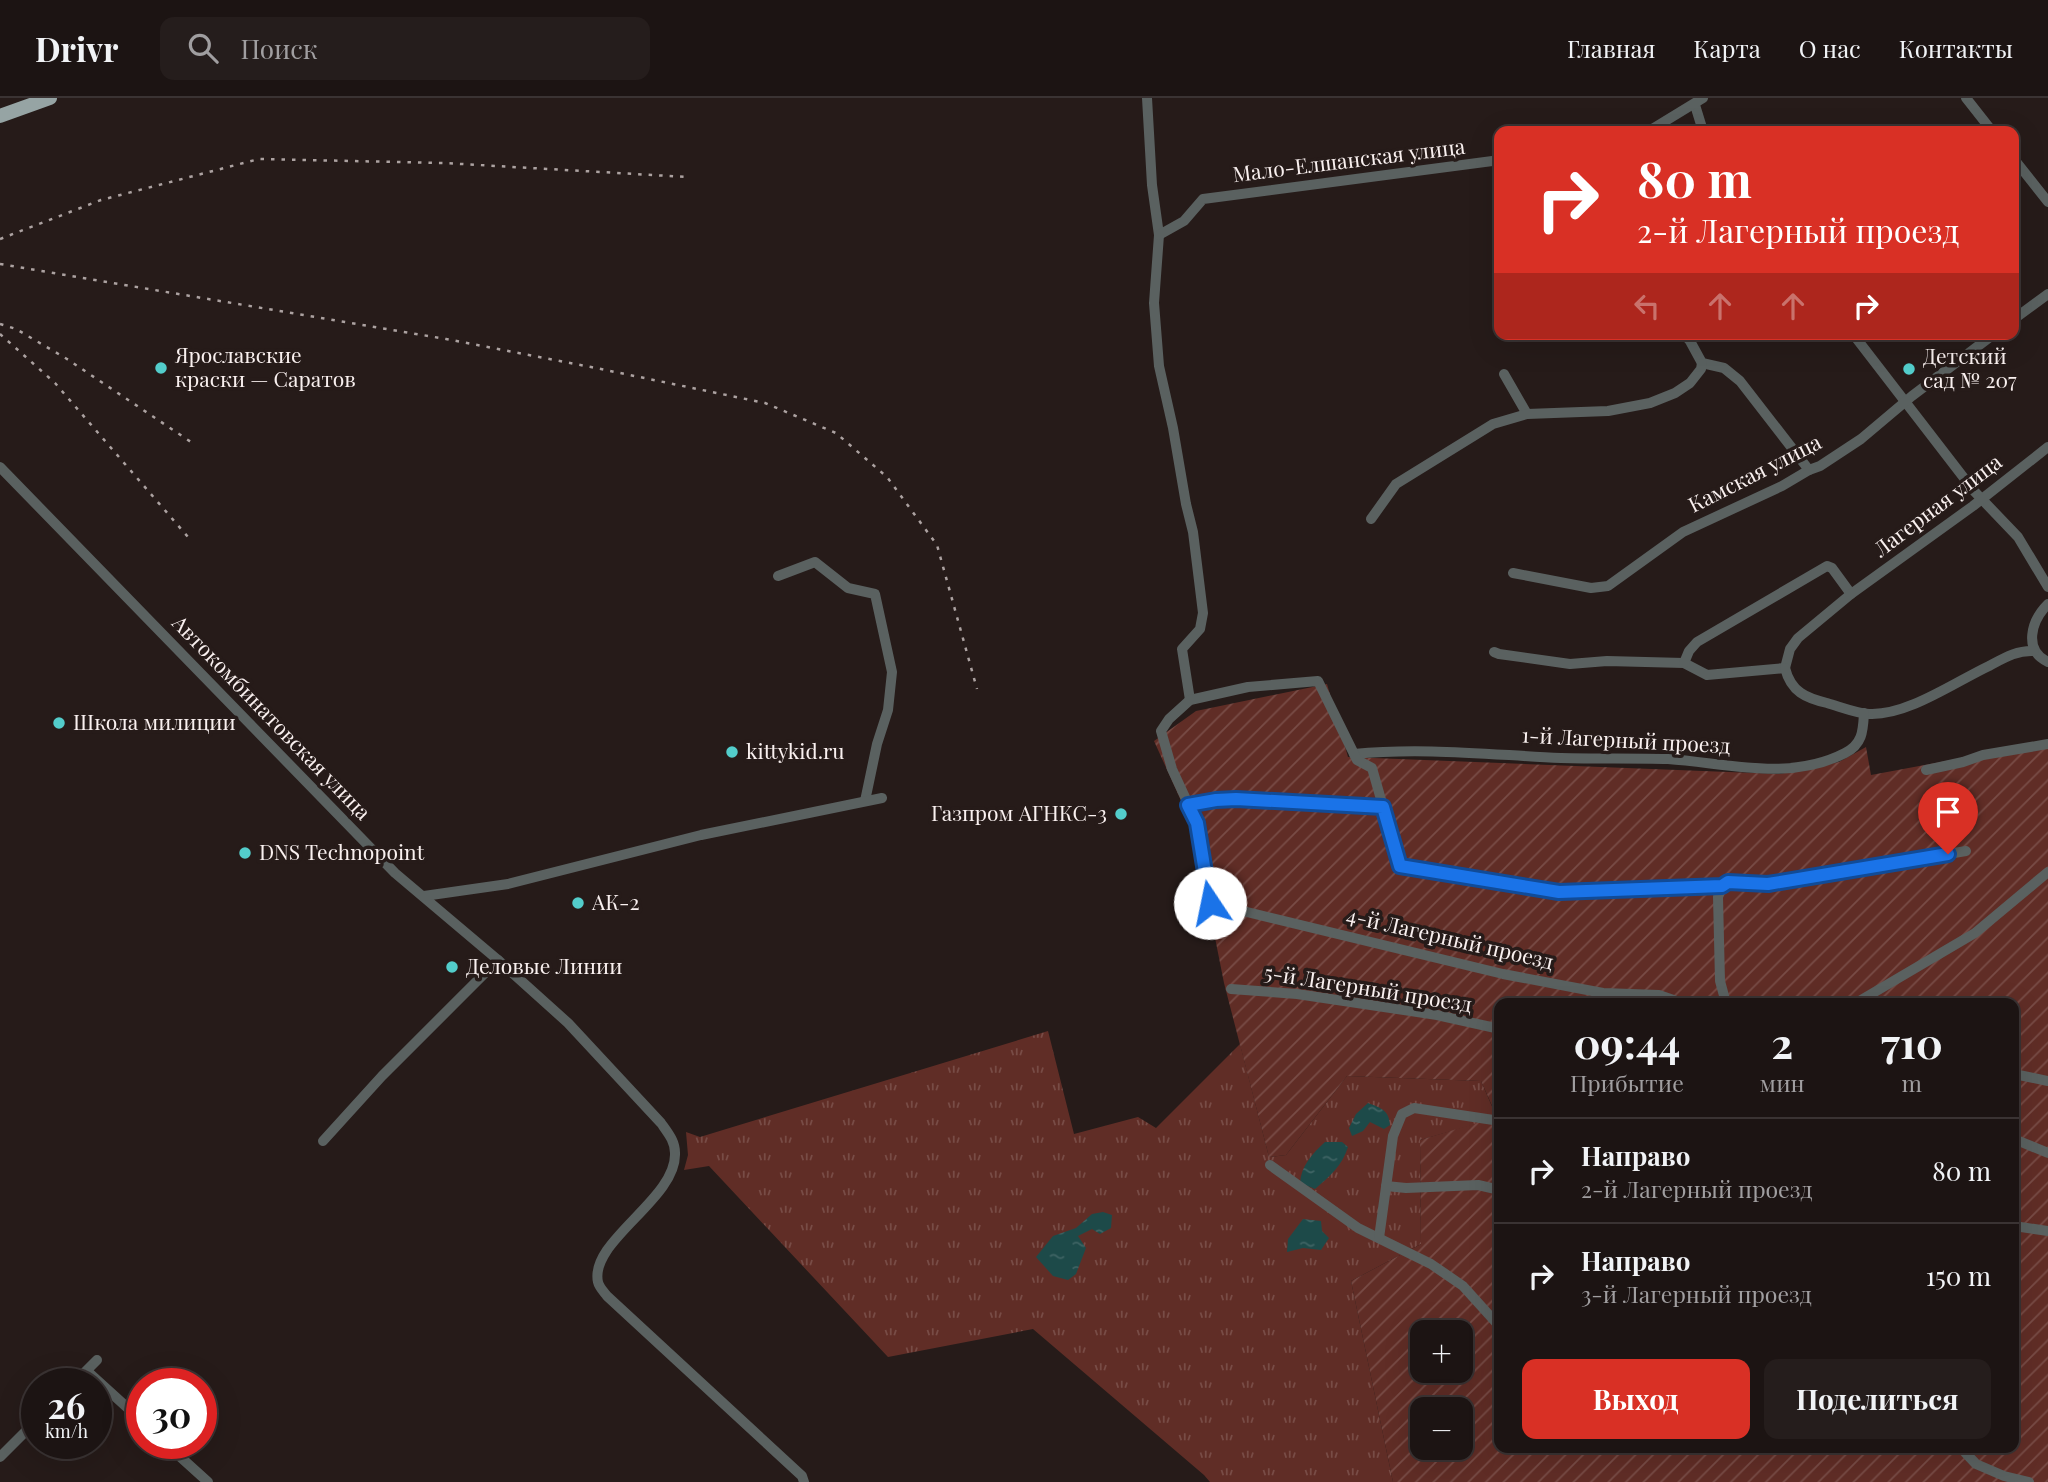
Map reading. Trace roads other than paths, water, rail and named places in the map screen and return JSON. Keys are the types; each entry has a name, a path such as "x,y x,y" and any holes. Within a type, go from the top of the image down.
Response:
{"main road":[{"path":"0,116 50,98"}],"street":[{"path":"1147,98 1152,185 1159,235 1154,303 1159,366 1194,532 1203,614 1200,629 1182,649 1190,699"},
{"path":"1966,98 1988,126"},
{"path":"1658,126 1699,102 1702,126"},
{"name":"Мало-Елшанская улица","path":"1159,235 1184,220 1203,199 1494,161"},
{"path":"2019,165 2048,202"},
{"path":"2019,315 2048,294"},
{"path":"1371,519 1396,484 1493,424 1527,414 1608,411 1650,403 1675,393 1689,383 1701,369 1702,363 1689,340"},
{"path":"1858,340 1981,499 2018,537 2046,580"},
{"name":"Камская улица","path":"1513,573 1591,588 1608,586 1682,532 1820,466 1861,439 1906,400 1986,340"},
{"path":"1702,363 1724,368 1740,381 1808,470"},
{"path":"1504,374 1527,414"},
{"name":"Лагерная улица","path":"1785,668 1790,649 1798,638 1851,594 2048,447"},
{"name":"Автокомбинатовская улица","path":"0,467 395,873 568,1023 661,1123 672,1139 675,1154 670,1174 662,1188 606,1251 598,1269 598,1283 607,1296 802,1476 804,1482"},
{"path":"778,576 815,562 848,588 875,593 892,672 888,710 877,744 865,801"},
{"path":"1684,663 1697,642 1827,566 1832,568 1851,594"},
{"path":"2048,604 2034,629 2032,645 2039,657 2048,662"},
{"path":"1494,652 1570,664 1607,661 1684,663 1707,675 1785,668 1787,676 1805,698 1864,713 1897,711 2015,653 2034,651"},
{"path":"1383,807 1236,799 1188,805 1172,769 1161,731 1168,719 1190,699 1248,687 1318,681 1357,760 1373,768 1400,866 1559,892 1768,884 1966,851"},
{"name":"1-й Лагерный проезд","path":"1354,754 1427,750 1560,758 1668,760 1774,770 1824,762 1847,752 1858,743 1863,734 1864,713"},
{"path":"1926,770 1983,755 2048,744"},
{"path":"424,896 508,884 701,835 882,798"},
{"name":"4-й Лагерный проезд","path":"1188,805 1197,823 1210,903 1503,974 1602,993 1659,995 1668,998"},
{"path":"1864,998 1975,933 2048,872"},
{"path":"1725,884 1718,897 1720,981 1725,998"},
{"path":"323,1141 382,1076 498,960"},
{"name":"5-й Лагерный проезд","path":"1231,989 1297,994 1494,1028"},
{"path":"2019,1075 2048,1080"},
{"path":"1380,1238 1393,1136 1402,1114 1415,1108 1494,1120"},
{"path":"2019,1141 2048,1153"},
{"path":"1270,1165 1358,1228 1431,1264 1463,1286 1494,1320"},
{"path":"1386,1186 1406,1188 1478,1185 1494,1189"},
{"path":"2019,1227 2048,1231"},
{"path":"90,1368 97,1360"},
{"path":"112,1394 126,1406"},
{"path":"0,1457 21,1436"},
{"path":"1966,1453 1976,1464 2004,1476 2029,1482"},
{"path":"183,1459 208,1482"}],"water":[{"path":"1368,1103 1386,1113 1390,1125 1384,1129 1370,1122 1363,1131 1352,1136 1349,1128 1356,1114"},
{"path":"1325,1142 1342,1142 1348,1147 1339,1165 1315,1189 1300,1183 1302,1171"},
{"path":"1103,1212 1112,1215 1111,1228 1100,1234 1092,1229 1078,1236 1086,1248 1076,1274 1068,1280 1053,1276 1036,1257 1053,1236 1076,1228 1092,1214"},
{"path":"1303,1219 1321,1221 1322,1231 1329,1238 1321,1250 1303,1248 1287,1252 1288,1239"}],"railway":[{"path":"0,239 101,200 259,159 444,163 687,177"},
{"path":"0,264 446,339 591,367 765,403 836,433 887,477 937,545 977,689"},
{"path":"0,324 16,329 67,359 191,442"},
{"path":"0,334 55,383 188,537"}],"place":[{"name":"Ярославские краски — Саратов","path":"161,368"},
{"name":"Детский сад № 207","path":"1909,369"},
{"name":"Школа милиции","path":"59,723"},
{"name":"kittykid.ru","path":"732,752"},
{"name":"Газпром АГНКС-3","path":"1121,814"},
{"name":"DNS Technopoint","path":"245,853"},
{"name":"АК-2","path":"578,903"},
{"name":"Деловые Линии","path":"452,967"}]}
